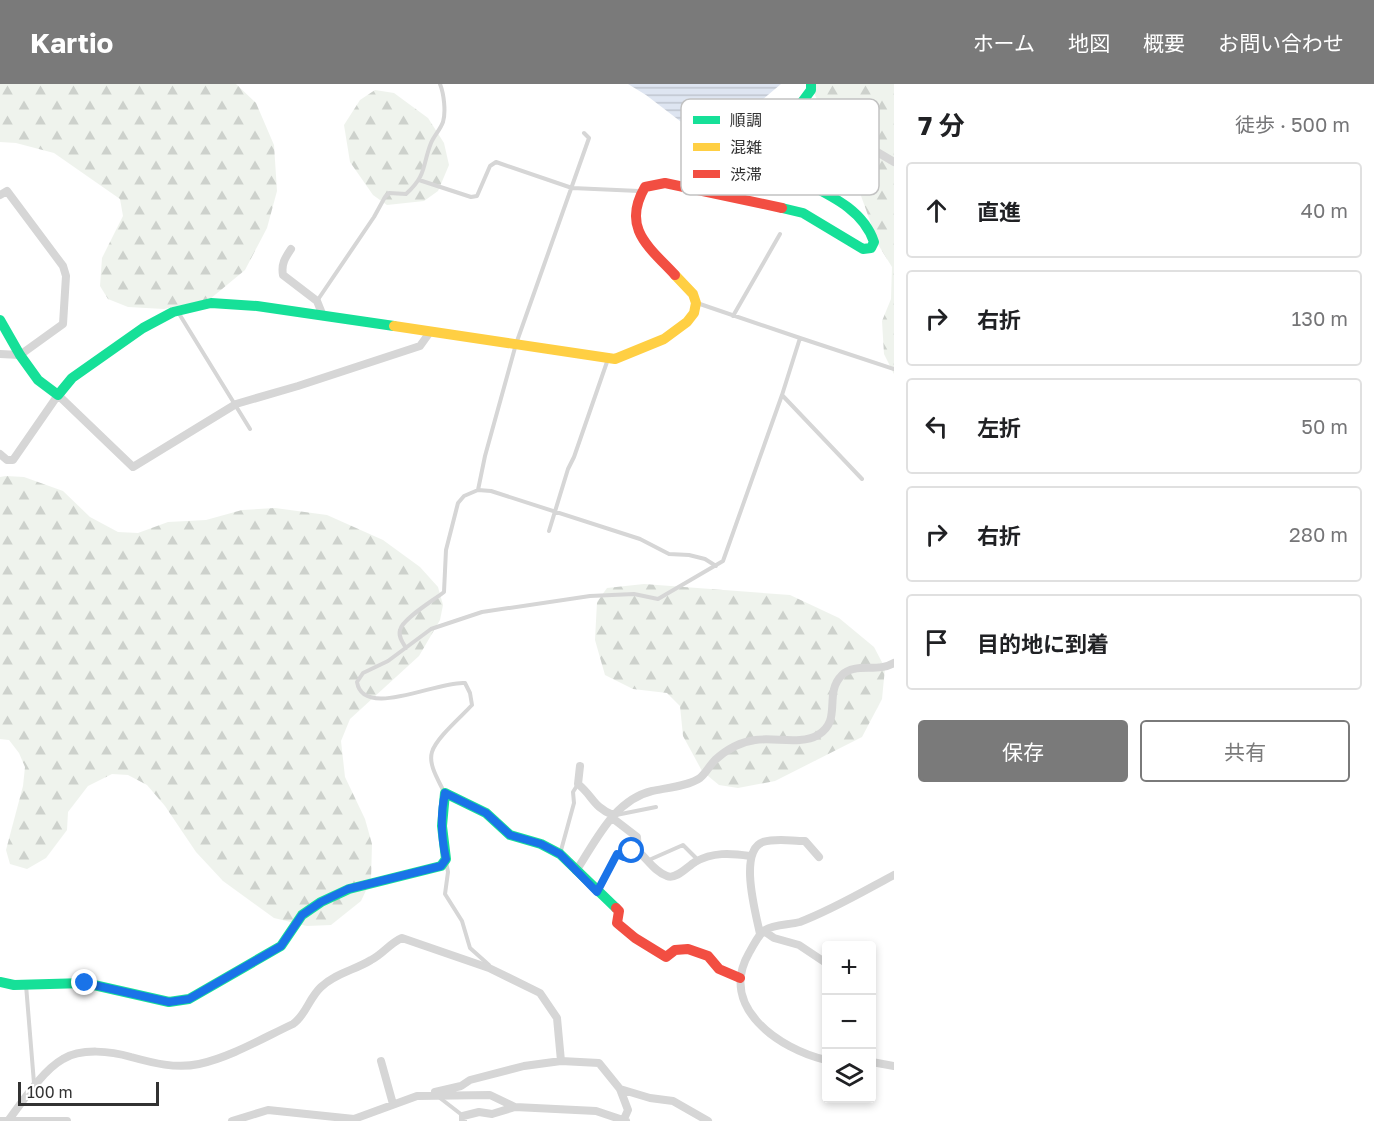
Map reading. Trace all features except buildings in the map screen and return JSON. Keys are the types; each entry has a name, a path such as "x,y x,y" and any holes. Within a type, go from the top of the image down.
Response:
{"street":[{"path":"804,99 811,84"},
{"path":"879,153 894,162"},
{"path":"0,454 7,460 13,460 62,388 72,378 143,328 178,311 211,303 257,306 615,359 635,353 681,329 693,314 696,302 693,294 641,238 636,220 636,202 645,187 665,183 681,186"},
{"path":"0,195 7,192 63,266 66,276 63,324 20,355 0,354"},
{"path":"720,195 803,213 863,249 871,248 874,242 862,218 824,195"},
{"path":"291,249 284,259 283,275 317,301 323,316"},
{"path":"0,320 20,355 38,380 133,467 236,404 298,387 420,346 430,332"},
{"path":"576,871 612,816 636,798 651,791 670,788 700,778 715,760 735,746 755,740 800,739 816,736 829,728 832,717 832,697 836,684 843,674 854,668 888,667 894,663"},
{"path":"579,765 578,784 600,810 612,816 637,837 638,851 655,869 669,878 713,854 750,856"},
{"path":"0,982 26,985 85,983 169,1002 189,999 281,946 302,915 321,902 348,889 441,866 446,859 442,840 441,809 445,793 486,813 510,835 541,844 560,854 619,911 617,923 635,938 666,957 675,950 688,949 708,956 718,969 740,978"},
{"path":"762,932 749,876 750,856 754,849 760,843 774,840 805,841 819,857"},
{"path":"822,1059 800,1051 778,1039 755,1020 745,1002 740,978 742,965 762,932 768,928 798,922 894,875"},
{"path":"762,932 799,945 822,960"},
{"path":"8,1121 34,1086 61,1059 73,1054 102,1052 122,1054 158,1065 198,1064 237,1050 292,1024 301,1018 319,988 338,975 369,962 402,938 489,968 540,993 557,1018 561,1061"},
{"path":"381,1061 393,1104"},
{"path":"232,1121 268,1110 354,1119 417,1096 461,1086 470,1080 524,1066 561,1061 599,1063 620,1089 628,1110 625,1120 596,1111 515,1107 492,1114 478,1113 463,1118"},
{"path":"876,1063 894,1066"},
{"path":"620,1089 650,1098 672,1101 708,1121"},
{"path":"417,1096 490,1095 515,1107"},
{"path":"0,1114 8,1121"},
{"path":"0,1121 68,1121"}],"lane":[{"path":"317,301 385,197 389,194 406,194 424,172 430,144 443,121 444,101 440,84"},
{"path":"478,490 516,344 589,138 584,133"},
{"path":"418,180 477,196 490,166 496,162 572,188 642,192"},
{"path":"733,316 780,234"},
{"path":"696,302 894,369"},
{"path":"178,311 249,429"},
{"path":"445,793 433,768 432,753 441,739 472,705 465,683 454,682 379,700 364,696 358,689 357,682 363,673 388,661 431,629 482,612 590,596 634,594 657,599 723,561 800,338"},
{"path":"549,531 568,469 608,358"},
{"path":"782,395 862,479"},
{"path":"406,648 400,640 399,631 403,623 444,592 446,550 458,504 464,496 478,490 491,491 640,540 669,554 705,559 716,566"},
{"path":"560,854 572,814 573,792 578,784"},
{"path":"612,816 656,807"},
{"path":"649,861 683,844 698,861"},
{"path":"597,892 617,854 624,857 632,851 638,851"},
{"path":"446,859 448,872 445,894 465,927 470,948 489,965 489,968"},
{"path":"26,985 34,1086"},
{"path":"439,1096 463,1118"}],"green space":[{"path":"0,84 236,84 256,103 274,145 277,191 267,228 245,270 210,299 164,309 128,307 108,299 100,286 102,258 123,216 120,199 54,153 16,143 0,142"},
{"path":"810,84 894,84 894,374 884,354 882,321 891,299 892,267 879,246 861,195 879,195 879,99 817,99"},
{"path":"375,90 394,93 428,118 444,143 449,165 438,191 424,201 387,205 373,195 350,162 344,125 360,100"},
{"path":"0,477 24,477 63,491 90,517 118,532 138,533 168,522 206,520 242,510 275,508 327,515 383,540 420,567 438,587 443,605 440,620 419,656 350,719 341,741 345,777 365,819 372,844 371,880 361,901 331,925 307,926 274,918 223,881 196,852 165,806 147,785 128,775 112,774 88,786 68,812 67,830 46,858 27,869 10,864 6,850 23,786 25,767 19,753 9,740 0,739"},
{"path":"644,584 790,595 839,618 874,647 885,668 882,699 862,737 775,781 738,788 719,785 702,771 683,736 680,706 667,693 633,689 605,675 595,640 597,602 607,588"}],"shaded area":[{"path":"628,84 781,84 763,99 681,99 681,122"}],"traffic: fast":[{"path":"804,99 811,90 811,84"},
{"path":"782,208 803,213 863,249 871,248 874,242 862,220 844,204 829,195"},
{"path":"0,320 20,355 38,380 58,395 72,378 143,328 173,312 211,303 257,306 394,326"},
{"path":"0,982 14,985 85,983 169,1002 189,999 281,946 302,915 321,902 349,889 441,866 446,859 442,826 445,793 486,813 510,835 541,844 560,854 616,908"}],"traffic: slow":[{"path":"394,326 615,359 664,339 687,322 694,313 696,303 693,294 675,275"}],"traffic: jam":[{"path":"675,275 641,236 636,214 638,201 645,187 665,183 681,186"},
{"path":"721,195 782,208"},
{"path":"616,908 619,911 617,923 635,938 666,957 675,950 688,949 708,956 719,969 740,978"}],"route":[{"path":"85,983 169,1002 189,999 281,946 302,915 321,902 348,889 441,866 446,859 442,840 441,809 445,793 486,813 510,835 541,844 560,854 597,892 617,854 624,857 632,851"}]}
